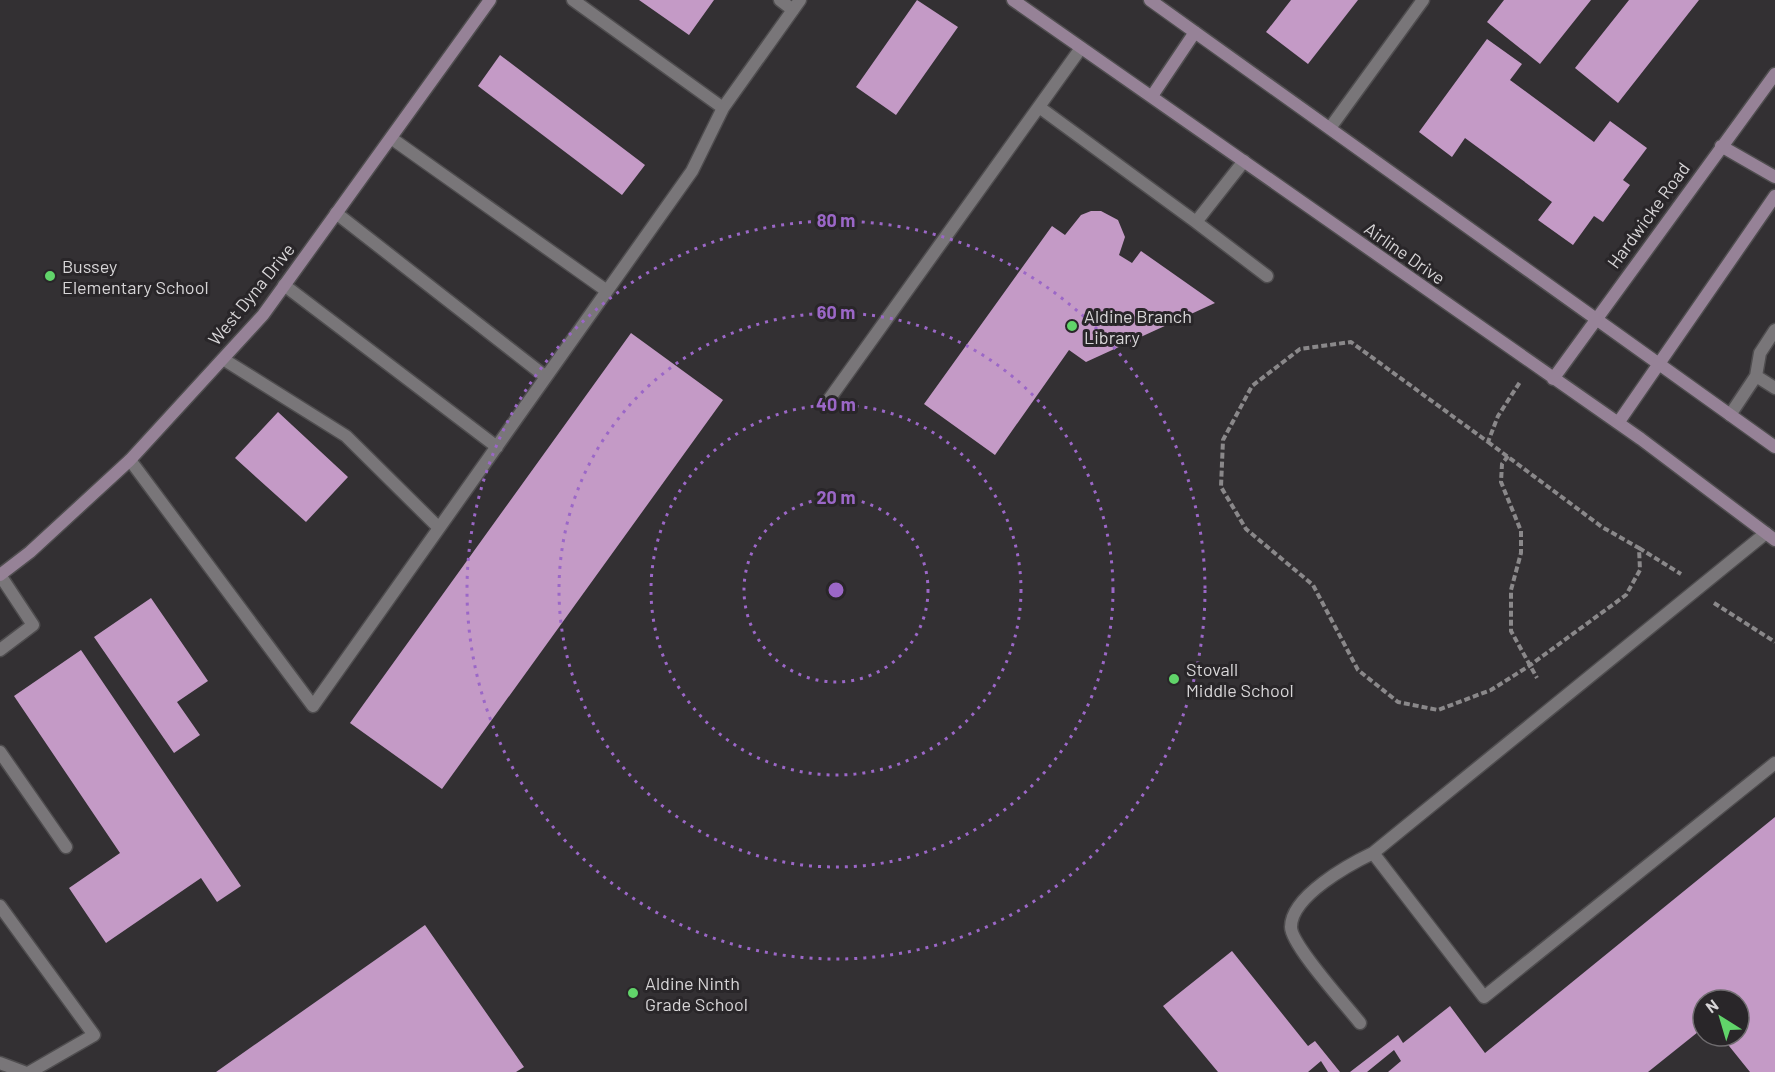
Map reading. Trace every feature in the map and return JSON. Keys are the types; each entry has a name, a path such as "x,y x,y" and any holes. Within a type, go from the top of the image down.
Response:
{"main road":[{"name":"West Dyna Drive","path":"0,575 30,552 130,460 263,315 490,0"},
{"name":"Airline Drive","path":"1013,0 1618,423 1770,536"},
{"path":"1150,0 1775,447"},
{"path":"1152,96 1194,32"},
{"name":"Hardwicke Road","path":"1553,379 1775,74"},
{"path":"1721,146 1775,177"},
{"path":"1618,423 1775,196"}],"lane":[{"path":"573,0 723,108"},
{"path":"130,460 313,705 692,171 723,108 797,5 780,0"},
{"path":"1330,128 1423,0"},
{"path":"825,405 1082,48"},
{"path":"1039,107 1267,276"},
{"path":"390,138 607,291"},
{"path":"1196,222 1244,161"},
{"path":"336,213 546,377"},
{"path":"284,285 497,447"},
{"path":"1730,415 1756,376 1760,353 1775,330"},
{"path":"223,359 346,436 439,528"},
{"path":"1756,376 1775,388"},
{"path":"1360,1023 1298,946 1291,927 1296,908 1340,869 1373,853 1770,536"},
{"path":"0,575 33,625 0,650"},
{"path":"0,752 66,847"},
{"path":"1373,853 1484,998 1775,763"},
{"path":"0,906 94,1035 30,1072"},
{"path":"0,1063 24,1072"}],"path":[{"path":"1351,342 1488,442 1602,527 1639,548 1640,570 1626,595 1529,666 1491,690 1438,710 1398,702 1358,670 1313,585 1246,529 1221,487 1223,440 1252,386 1300,349 1351,342"},
{"path":"1488,442 1498,416 1520,382"},
{"path":"1508,456 1502,464 1502,482 1521,531 1521,553 1511,590 1511,631 1537,678"}],"building":[{"path":"639,0 714,0 689,35"},
{"path":"917,0 958,27 896,115 856,87"},
{"path":"1291,0 1358,0 1308,64 1266,32"},
{"path":"1504,0 1591,0 1540,64 1487,22"},
{"path":"1629,0 1699,0 1618,103 1575,68"},
{"path":"1487,39 1522,64 1510,80 1594,142 1610,121 1647,148 1623,180 1630,185 1603,222 1594,216 1573,245 1538,220 1552,202 1465,138 1452,157 1419,132"},
{"path":"500,55 645,165 622,195 478,86"},
{"name":"Aldine Branch Library","path":"1091,211 1101,211 1118,220 1125,237 1119,255 1132,263 1141,251 1215,303 1086,362 1069,350 995,455 924,404 1052,226 1065,235 1081,215"},
{"path":"631,333 723,400 442,789 350,723"},
{"path":"278,412 348,477 306,522 235,458"},
{"path":"151,598 208,681 177,702 200,735 174,753 94,637"},
{"path":"81,650 241,886 217,902 201,878 106,943 69,888 120,853 14,696"},
{"path":"1775,817 1775,1072 1750,1072 1731,1048 1751,1048 1751,988 1691,988 1691,1038 1648,1072 1388,1072 1401,1061 1394,1050 1367,1072 1350,1072 1398,1035 1403,1043 1450,1006 1485,1053"},
{"path":"425,925 524,1067 516,1072 216,1072"},
{"path":"1232,951 1308,1046 1315,1041 1340,1072 1328,1072 1321,1061 1308,1072 1218,1072 1163,1006"}],"place":[{"name":"Bussey Elementary School","path":"50,276"},
{"name":"Aldine Branch Library","path":"1072,326"},
{"name":"Stovall Middle School","path":"1174,679"},
{"name":"Aldine Ninth Grade School","path":"633,993"}]}
